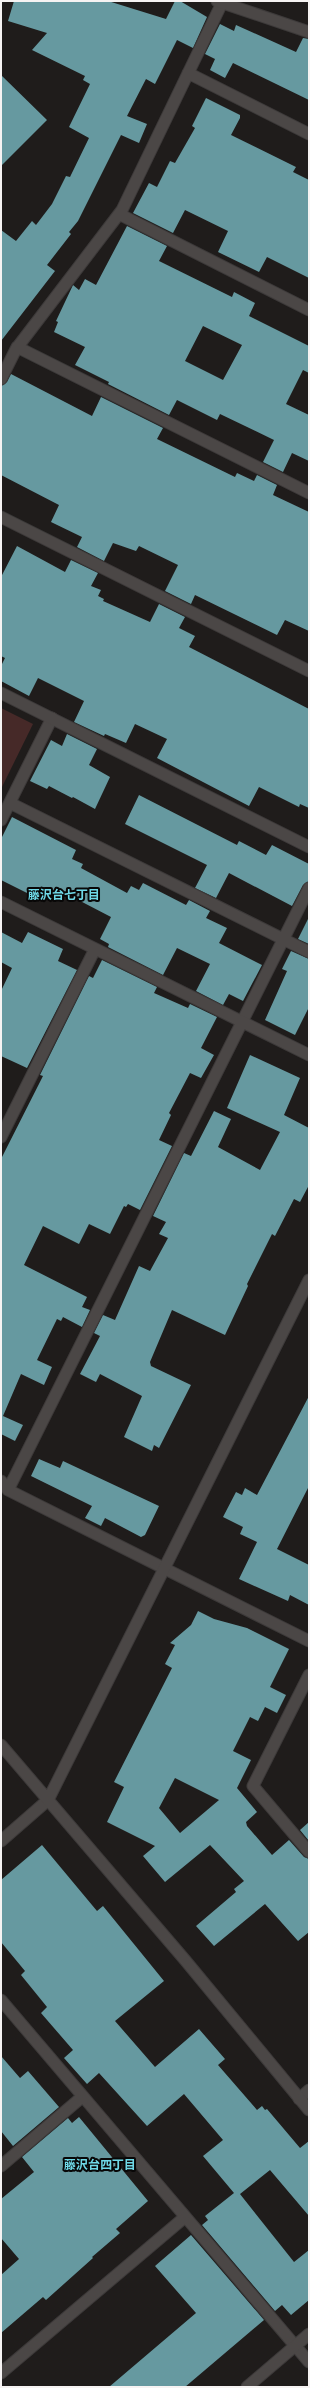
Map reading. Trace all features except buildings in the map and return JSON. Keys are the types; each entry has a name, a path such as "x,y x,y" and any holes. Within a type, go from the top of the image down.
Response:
{"street":[{"path":"1,379 17,347 119,214 188,73 220,2 309,32"},
{"path":"188,73 309,134"},
{"path":"119,214 309,310"},
{"path":"17,347 309,493"},
{"path":"1,517 309,671"},
{"path":"1,693 309,847"},
{"path":"1,820 52,718"},
{"path":"10,803 309,952"},
{"path":"309,888 5,1485 165,1569 309,1641"},
{"path":"1,902 309,1055"},
{"path":"1,1136 95,949"},
{"path":"1,1842 48,1800 309,1280"},
{"path":"309,1675 253,1786 309,1852"},
{"path":"1,1745 185,1960 309,2110"},
{"path":"1,2000 309,2362"},
{"path":"299,2099 309,2090"},
{"path":"1,2166 82,2097"},
{"path":"1,2374 185,2218"},
{"path":"247,2387 309,2334"}],"shaded area":[{"path":"1,708 33,724 1,789"}],"district":[{"name":"藤沢台七丁目","path":"64,894"},
{"name":"藤沢台四丁目","path":"100,2164"}]}
